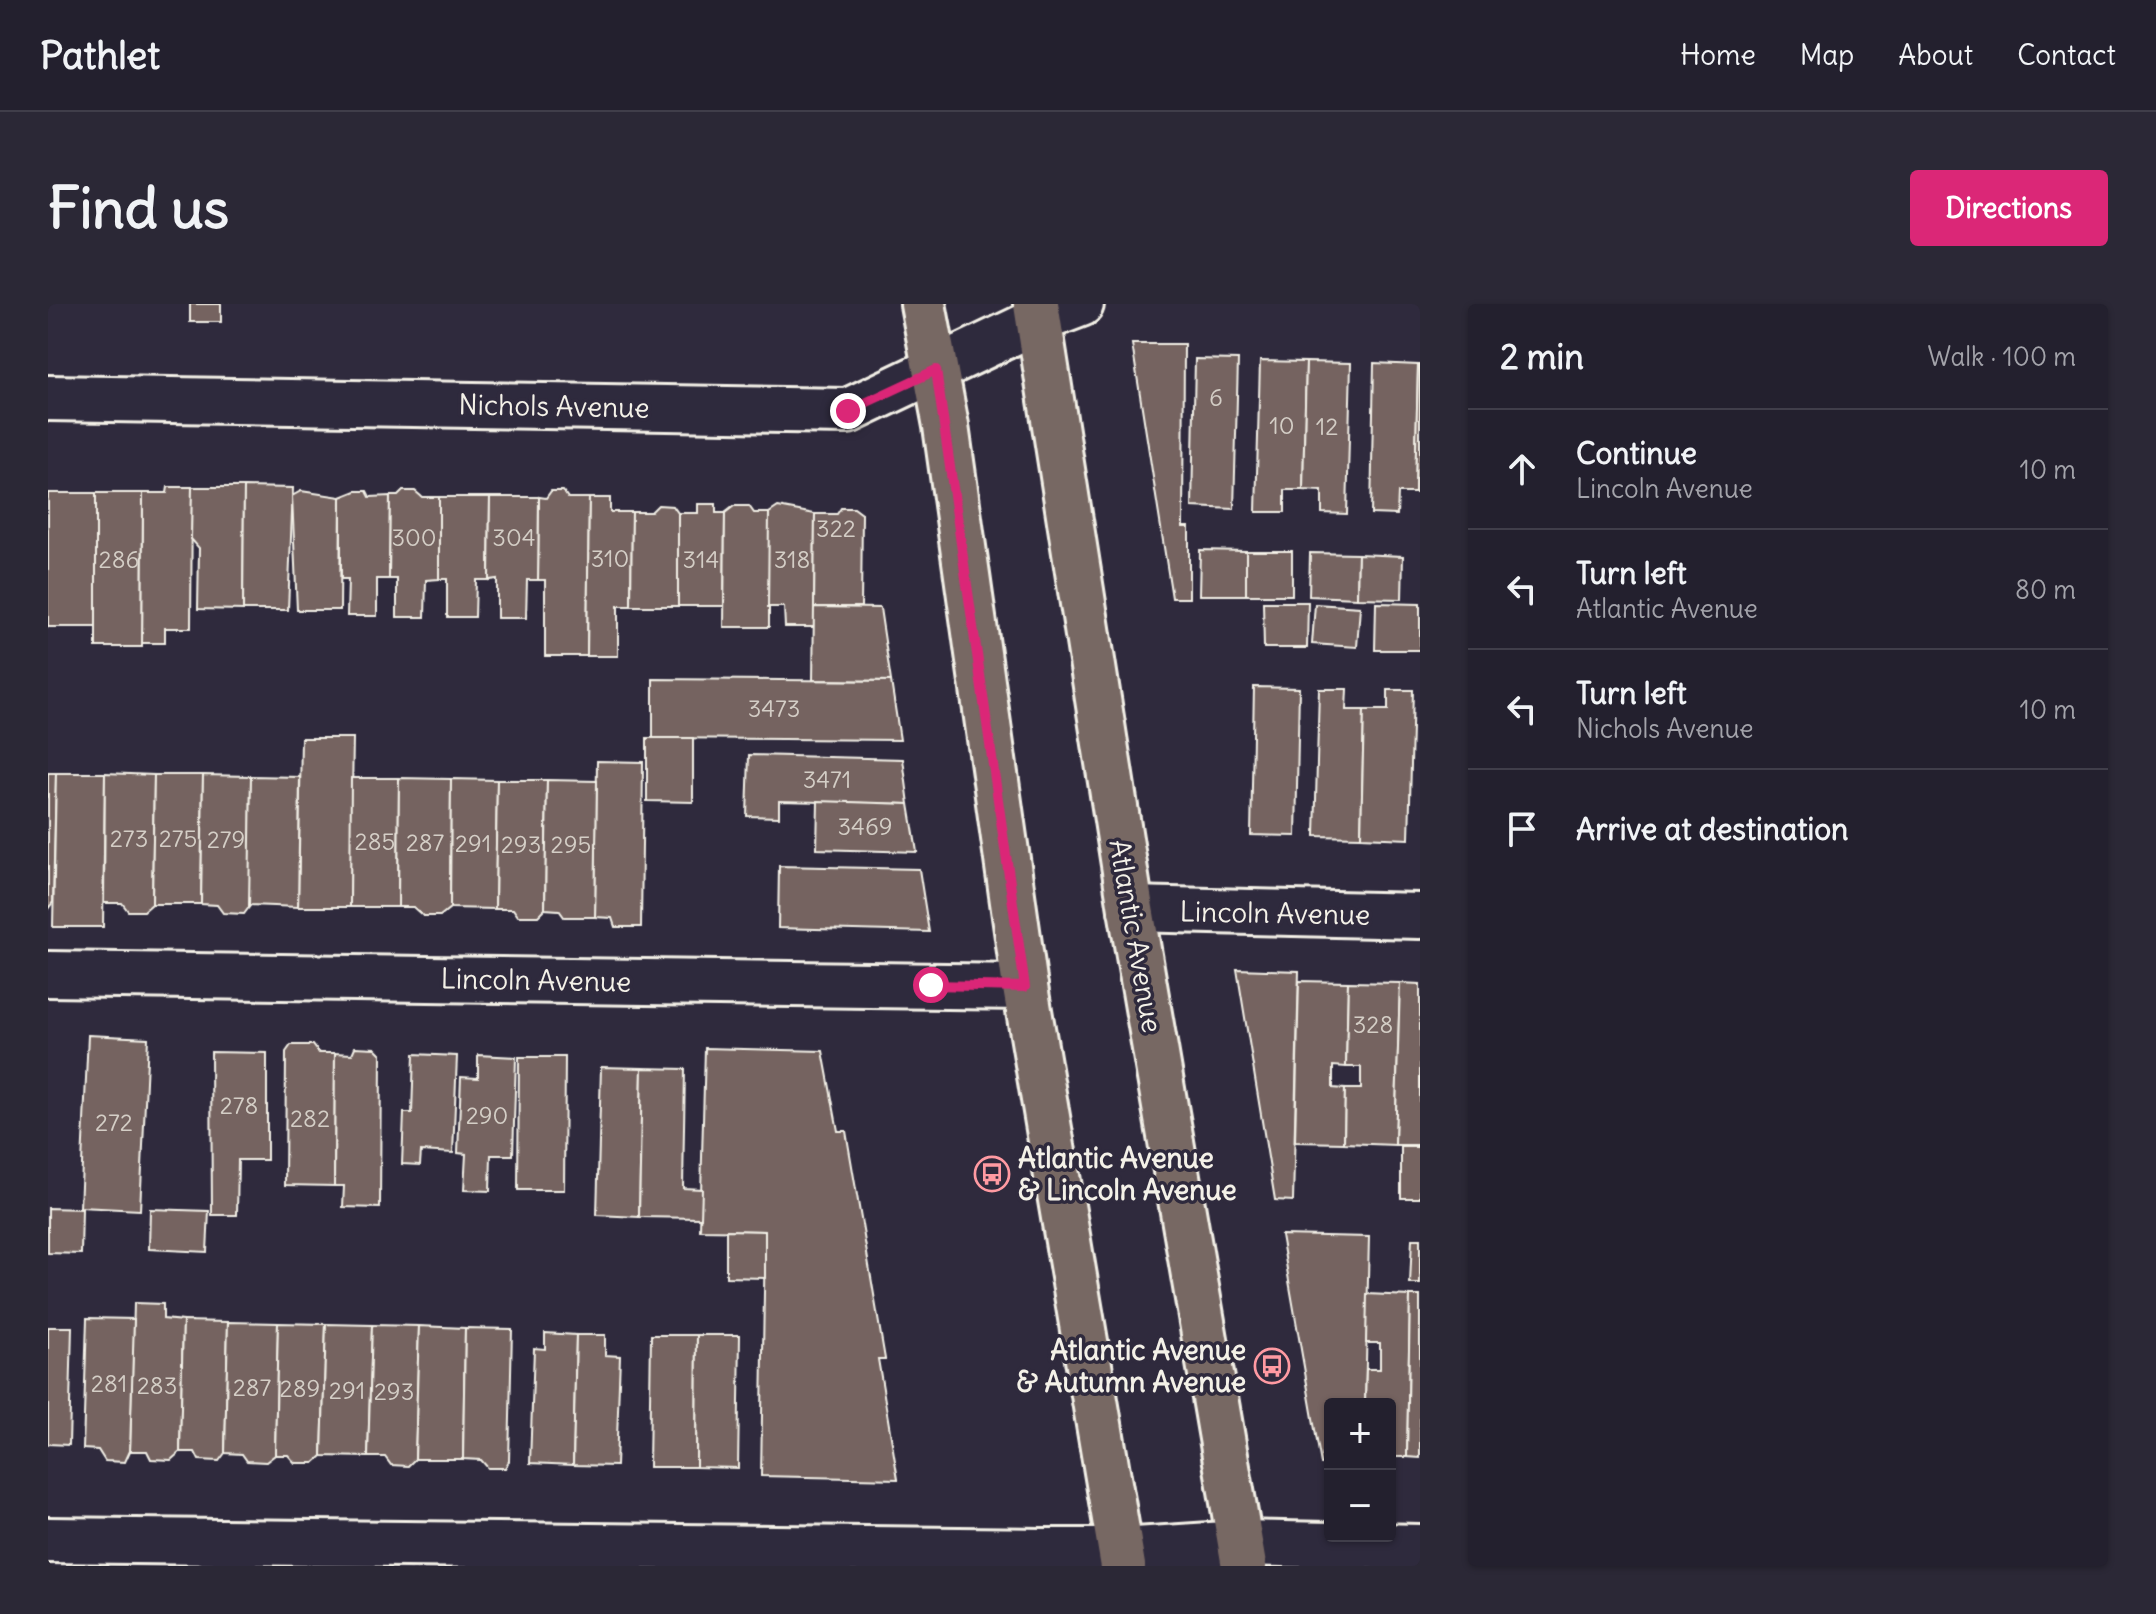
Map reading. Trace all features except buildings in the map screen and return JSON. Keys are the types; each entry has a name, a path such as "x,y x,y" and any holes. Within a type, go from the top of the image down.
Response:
{"main road":[{"path":"923,304 936,370 1025,987 1122,1558"},
{"name":"Atlantic Avenue","path":"1038,312 1131,909 1243,1554"}],"street":[{"name":"Nichols Avenue","path":"48,398 848,411 936,370 1038,312 1081,304"},
{"name":"Lincoln Avenue","path":"1131,909 1420,916"},
{"name":"Lincoln Avenue","path":"48,974 1025,987"},
{"path":"48,1540 1122,1558 1420,1547"}],"place":[{"name":"Atlantic Avenue & Lincoln Avenue","path":"992,1174"},
{"name":"Atlantic Avenue & Autumn Avenue","path":"1272,1366"}],"route":[{"path":"848,411 936,370 1025,987 931,985"}]}
